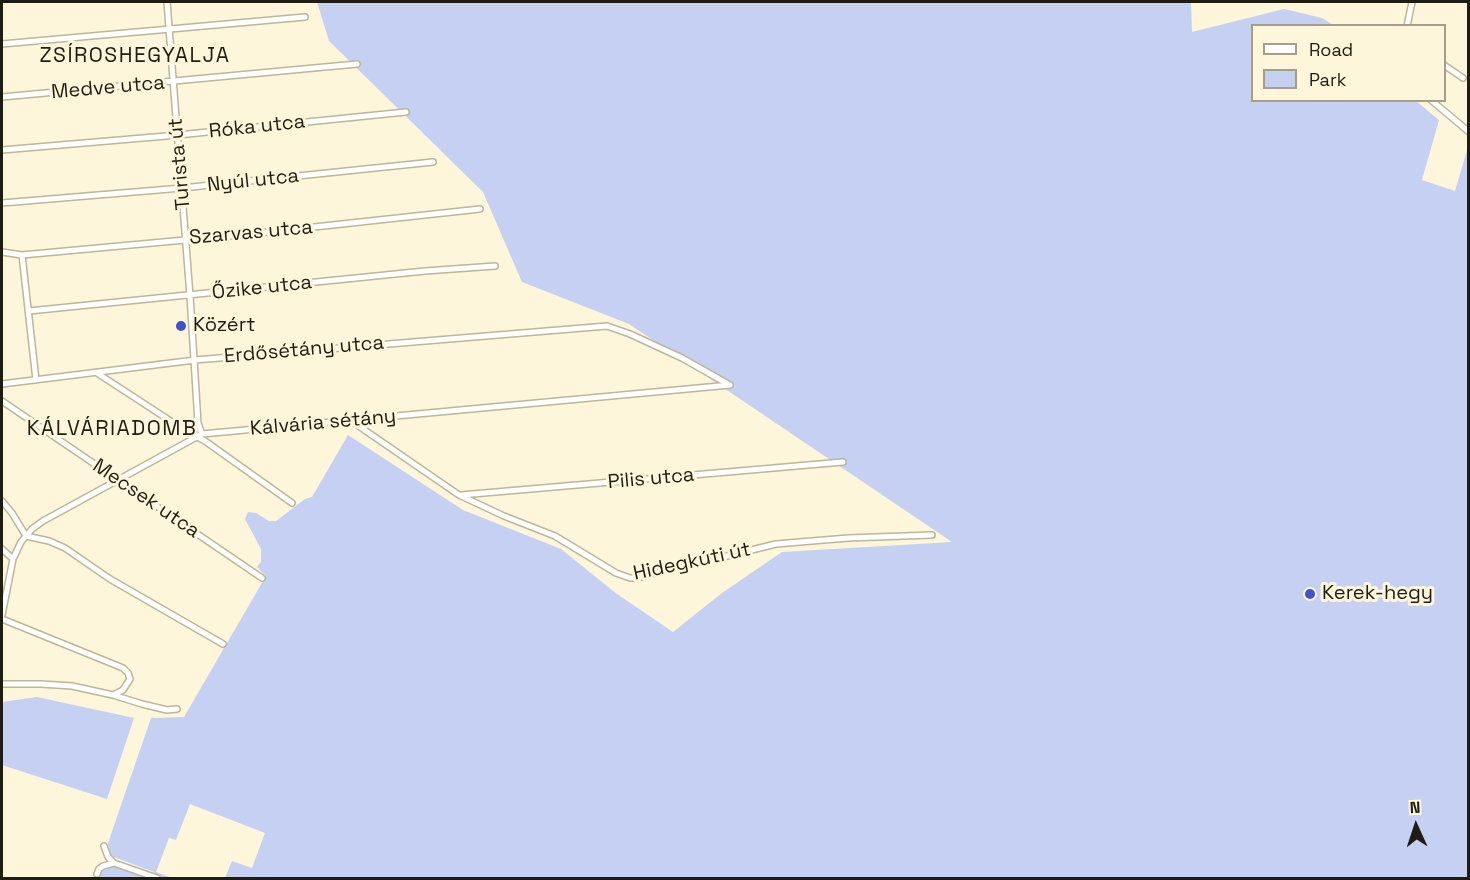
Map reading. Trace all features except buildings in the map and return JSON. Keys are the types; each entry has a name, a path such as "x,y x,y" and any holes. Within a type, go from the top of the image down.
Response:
{"street":[{"name":"Turista út","path":"166,2 200,436"},
{"path":"1407,24 1412,2"},
{"path":"2,44 305,17"},
{"name":"Medve utca","path":"2,97 357,63"},
{"path":"1446,66 1463,78"},
{"path":"1433,102 1468,131"},
{"name":"Róka utca","path":"2,150 406,112"},
{"name":"Nyúl utca","path":"2,203 182,188 433,162"},
{"name":"Szarvas utca","path":"2,252 22,255 262,233 480,209"},
{"path":"22,255 36,380"},
{"name":"Őzike utca","path":"29,311 495,266"},
{"name":"Erdősétány utca","path":"2,384 195,360 607,326 681,358 730,385"},
{"path":"97,372 200,436 292,504"},
{"name":"Kálvária sétány","path":"2,617 13,559 26,536 43,521 200,436 730,385"},
{"name":"Mecsek utca","path":"2,401 261,578"},
{"name":"Hidegkúti út","path":"350,420 459,495 555,536 616,573 630,578 776,544 848,538 932,535"},
{"name":"Pilis utca","path":"459,495 843,462"},
{"path":"2,501 26,536 65,548 110,579 223,644"},
{"path":"2,549 13,559"},
{"path":"2,617 123,668 130,679 123,690 113,695"},
{"path":"2,684 72,686 166,710 177,709"},
{"path":"104,846 108,857 114,863 157,879"},
{"path":"97,874 103,866 114,863"}],"green space":[{"path":"317,2 1191,2 1192,32 1284,9 1322,18 1331,24 1251,24 1251,102 1417,102 1439,120 1422,180 1455,191 1468,147 1468,878 225,878 232,861 252,868 265,833 190,804 176,840 169,838 156,872 172,878 152,878 154,872 111,856 108,843 151,718 184,717 266,576 257,567 261,562 261,549 245,519 248,512 256,513 269,521 276,521 305,499 312,497 348,435 463,510 561,549 617,594 673,632 722,593 782,552 952,542 629,324 522,282 483,192 329,41"},
{"path":"37,697 134,718 107,799 2,765 2,702"},
{"path":"115,866 150,878 96,878 101,871"}],"place":[{"name":"Közért","path":"181,326"},
{"name":"Kerek-hegy","path":"1310,594"}],"district":[{"name":"ZSÍROSHEGYALJA","path":"135,56"},
{"name":"KÁLVÁRIADOMB","path":"112,429"}]}
